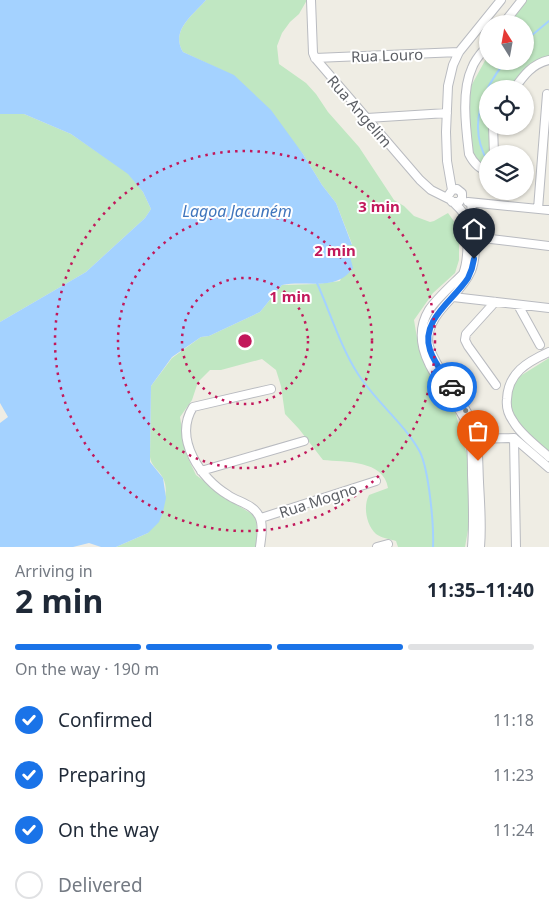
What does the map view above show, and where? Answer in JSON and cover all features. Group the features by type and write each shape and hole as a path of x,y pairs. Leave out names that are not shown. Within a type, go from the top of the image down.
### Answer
{"street":[{"path":"472,547 474,525 472,450 467,424 462,412 441,384 426,359 422,342 423,327 429,310 465,270 467,249 466,219 449,194 452,190 447,153 448,86 453,65 460,52 501,0"},
{"path":"510,15 522,0"},
{"path":"311,1 313,53 315,58"},
{"name":"Rua Louro","path":"315,58 460,52"},
{"path":"479,57 472,67 466,98 469,154 479,167"},
{"name":"Rua Angelim","path":"315,58 420,180 431,190 452,201"},
{"path":"520,80 534,65 549,60"},
{"path":"538,209 547,94"},
{"path":"367,118 447,113"},
{"path":"452,190 459,190 462,193 462,198"},
{"path":"462,198 470,203 549,210"},
{"path":"452,201 459,202 462,198"},
{"path":"470,203 474,237 472,270 453,297 436,316 430,326 428,342 434,359 463,404 473,424 476,438 481,531 480,547"},
{"path":"474,237 549,246"},
{"path":"453,297 549,308"},
{"path":"495,302 466,334 465,340 496,386"},
{"path":"518,305 540,345"},
{"path":"549,352 528,363 514,376 507,390 506,403 508,413 513,422 549,457"},
{"path":"260,547 261,518 251,507 228,496 210,482 202,472 186,435 191,409 197,405 271,389"},
{"path":"476,438 514,438 549,468"},
{"path":"514,438 516,547"},
{"path":"202,472 304,441"},
{"name":"Rua Mogno","path":"261,518 376,481"},
{"path":"377,547 388,544"}],"green space":[{"path":"206,0 307,0 299,14 282,33 277,46 279,64 306,83 316,94 328,112 359,147 394,200 404,206 414,216 430,222 448,213 461,231 459,260 455,273 433,293 414,320 419,350 431,378 455,411 468,459 468,530 465,547 398,547 396,541 376,534 370,526 366,515 366,504 369,495 388,488 385,479 379,472 362,464 323,460 285,414 281,386 276,370 262,359 221,370 210,370 198,382 192,400 180,417 186,454 196,475 229,500 252,514 256,520 258,542 255,547 116,547 148,533 165,499 166,492 163,478 150,457 151,386 172,358 201,337 209,336 260,312 282,285 340,281 350,254 347,244 352,244 336,203 322,185 303,154 289,137 232,75 183,52 179,37 181,30"},
{"path":"524,0 549,0 549,60 534,67 534,15 513,15"},
{"path":"480,70 526,70 522,72 518,80 479,80 479,135 490,135 490,145 479,145 479,167 466,158 465,97"},
{"path":"0,114 24,114 71,134 128,173 143,192 151,209 145,218 86,272 0,322"},
{"path":"549,358 549,457 528,444 522,437 509,411 509,383"}],"water":[{"name":"Lagoa Jacuném","path":"0,0 206,0 181,30 179,37 183,52 234,75 271,110 336,203 352,245 347,245 353,268 338,280 321,284 282,285 260,312 209,336 201,337 172,357 151,386 150,462 163,478 166,498 163,512 159,522 148,533 116,547 101,547 89,543 73,547 0,547 0,423 8,417 0,403 0,322 86,272 145,218 151,209 143,192 128,174 71,134 24,114 0,114"}],"waterway":[{"path":"534,34 549,21"},
{"path":"481,145 478,122 480,109 484,96 499,70"},
{"path":"317,283 341,341 358,374 420,452 426,472 430,498 433,547"}],"way so far":[{"path":"452,387 473,424 478,461"}],"route":[{"path":"452,387 430,351 428,342 430,326 467,278 472,270 474,259"}]}
